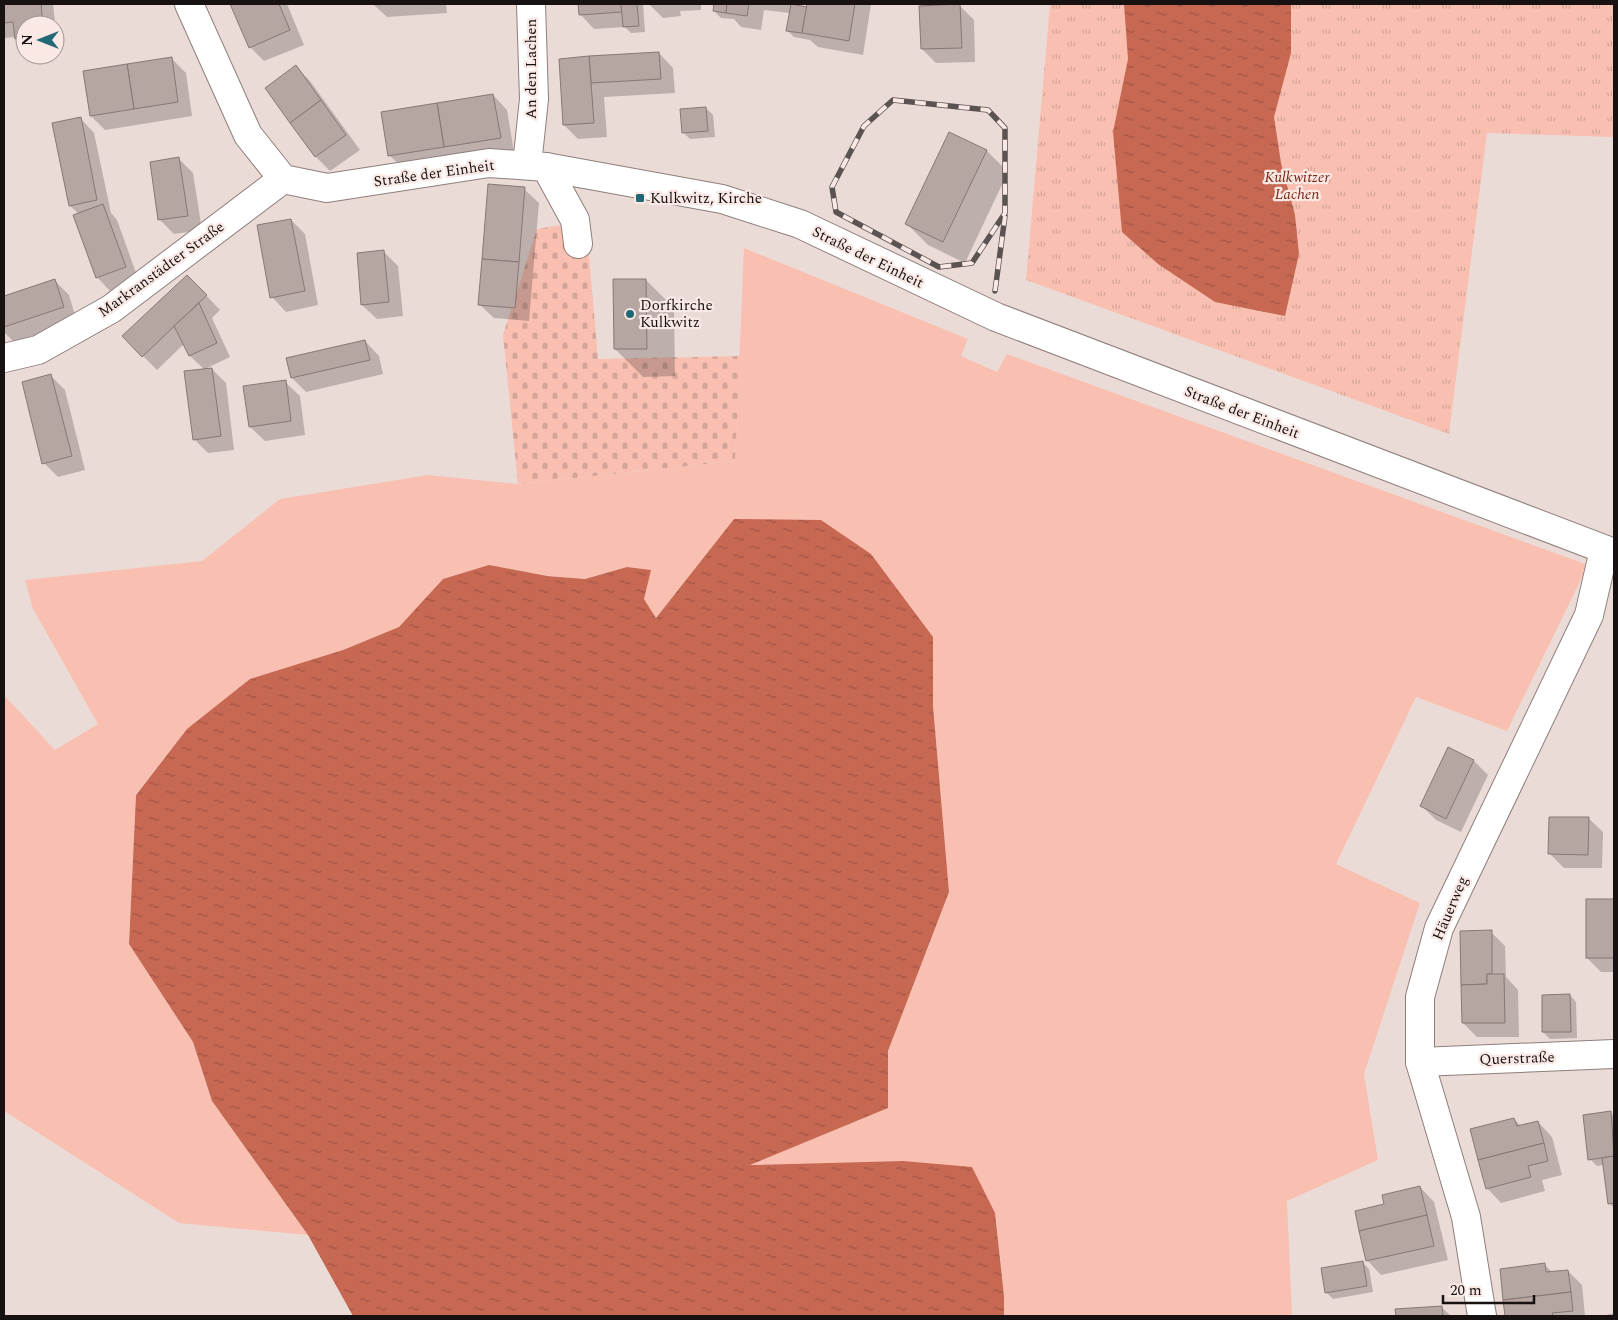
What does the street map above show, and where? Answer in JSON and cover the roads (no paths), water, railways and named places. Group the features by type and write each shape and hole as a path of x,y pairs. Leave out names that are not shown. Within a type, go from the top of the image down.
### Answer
{"street":[{"path":"189,4 248,135 283,179"},
{"name":"An den Lachen","path":"531,4 536,166"},
{"name":"Straße der Einheit","path":"283,179 327,188 489,163 536,166 722,200 800,224 996,317 1609,551"},
{"path":"536,166 575,220 578,244"},
{"name":"Markranstädter Straße","path":"4,358 38,350 111,309 283,179"},
{"name":"Häuerweg","path":"1482,1316 1466,1217 1420,1062 1420,997 1439,928 1589,615 1609,551"},
{"name":"Querstraße","path":"1420,1062 1614,1054"}],"water":[{"path":"1124,4 1291,4 1291,53 1274,117 1281,163 1295,215 1299,254 1285,316 1215,302 1158,264 1122,232 1113,132 1128,59"},
{"path":"734,519 821,520 871,554 933,637 933,706 949,892 888,1051 888,1108 750,1165 903,1161 972,1167 995,1213 1004,1296 1004,1316 353,1316 308,1235 212,1101 193,1042 129,944 136,795 187,729 250,679 343,650 399,627 443,579 489,565 547,576 585,579 627,567 651,570 644,599 656,618"}],"railway":[{"path":"893,100 988,110 1005,128 1005,213 972,263 939,267 836,212 832,187 864,126 893,100"},
{"path":"995,291 1005,216"}],"place":[{"name":"Kulkwitz, Kirche","path":"640,198"},
{"name":"Dorfkirche Kulkwitz","path":"630,314"}],"park label":[{"name":"Kulkwitzer Lachen","path":"1297,186"}]}
